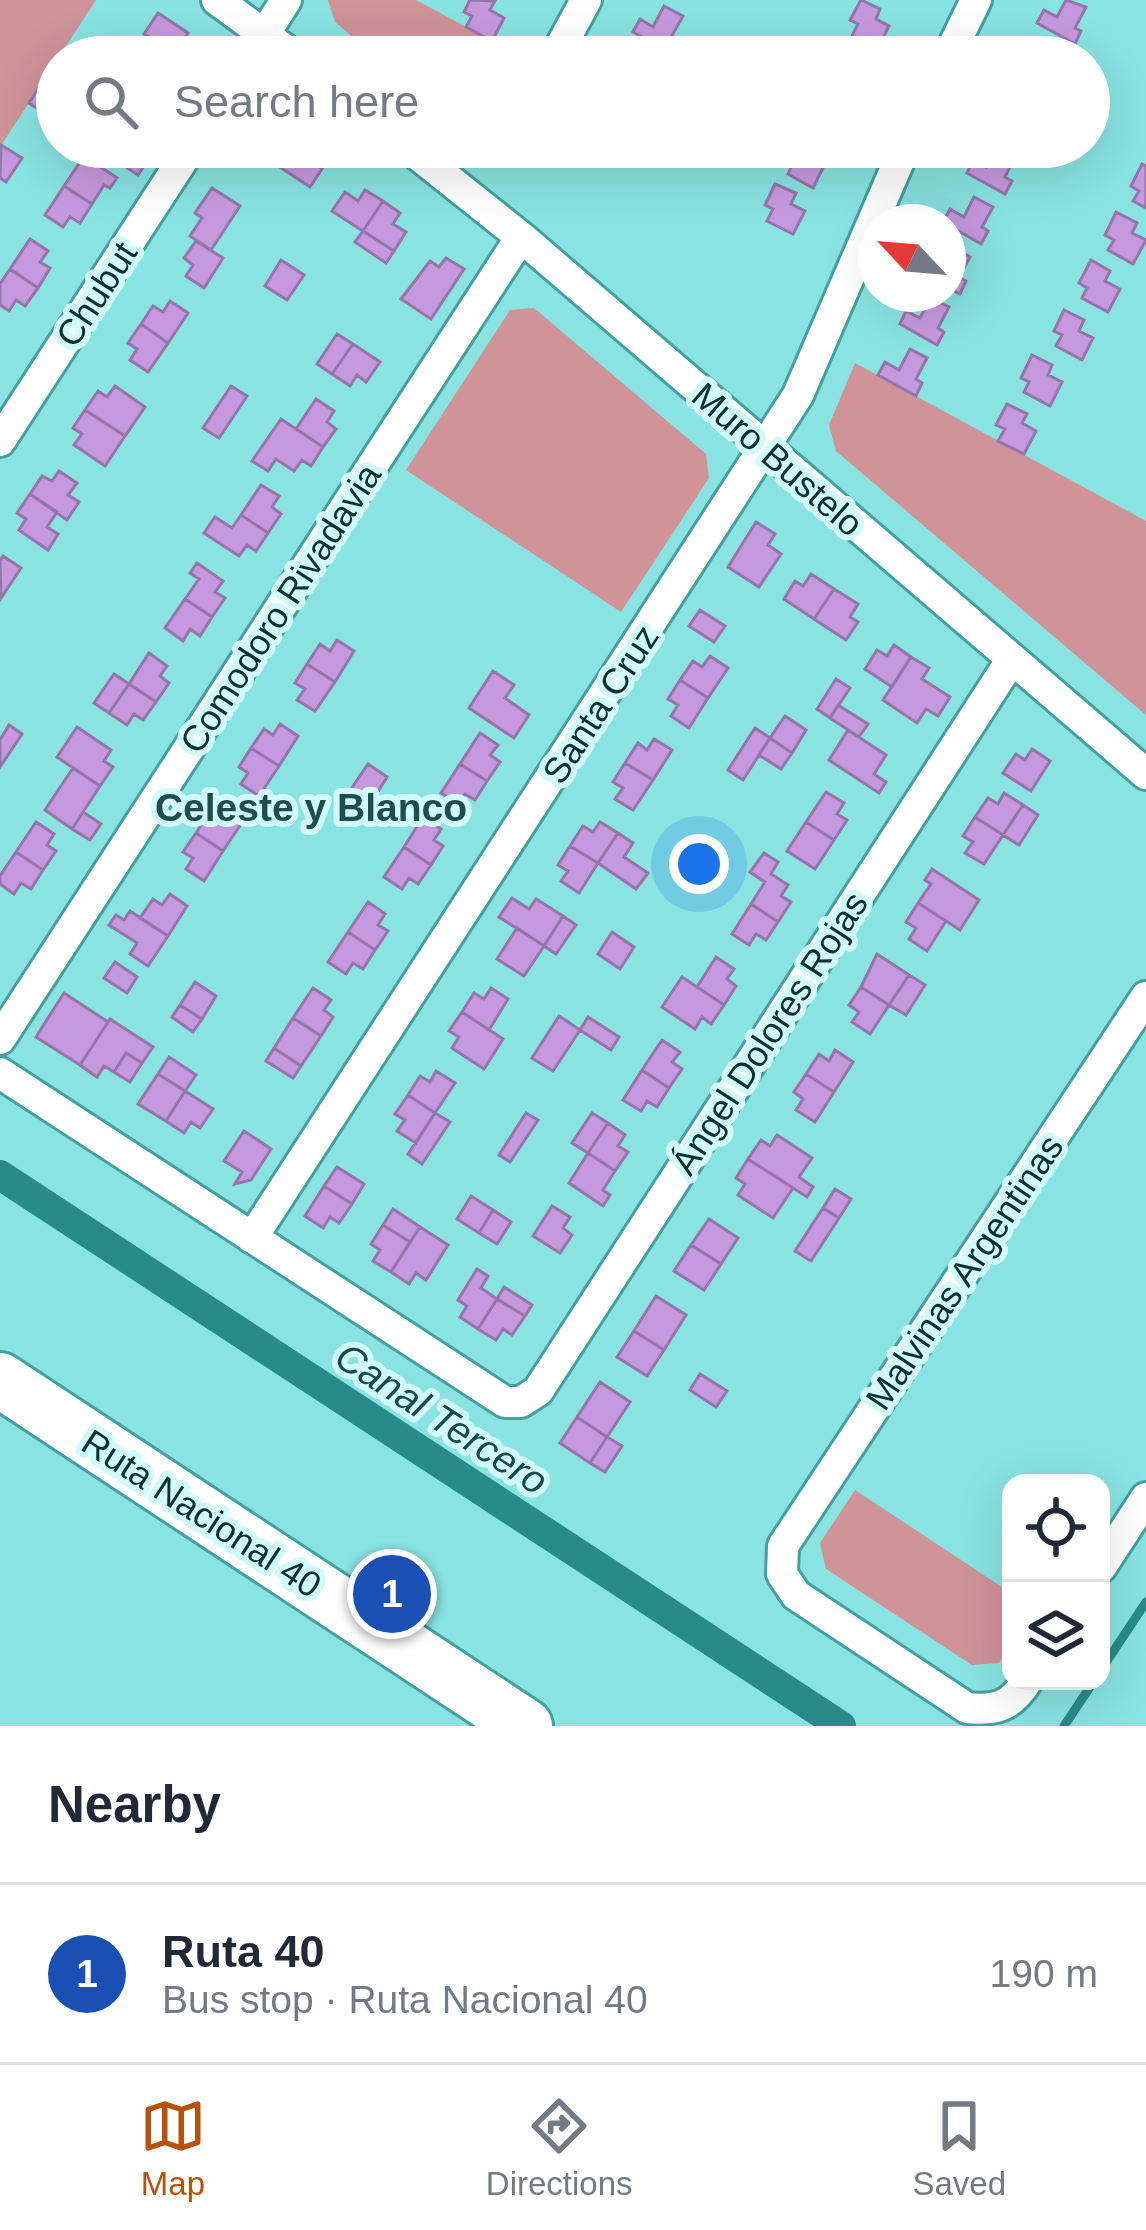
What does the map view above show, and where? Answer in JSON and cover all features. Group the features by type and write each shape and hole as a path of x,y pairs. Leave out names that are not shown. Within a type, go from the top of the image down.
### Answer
{"highway":[{"name":"Ruta Nacional 40","path":"0,1380 525,1726"}],"street":[{"path":"217,0 249,36"},
{"path":"263,36 286,0"},
{"path":"566,36 586,0"},
{"path":"958,36 976,0"},
{"name":"Chubut","path":"0,441 177,168"},
{"name":"Muro Bustelo","path":"434,168 521,237 1146,774"},
{"name":"Santa Cruz","path":"252,1238 798,395 896,168"},
{"name":"Comodoro Rivadavia","path":"0,1039 521,237"},
{"name":"Ángel Dolores Rojas","path":"252,1238 505,1402 521,1402 538,1391 1012,659"},
{"name":"Malvinas Argentinas","path":"1020,1692 988,1710 967,1708 796,1595 782,1574 783,1546 1146,998"},
{"path":"0,1073 252,1238"},
{"path":"1110,1553 1146,1498"}],"shaded area":[{"path":"0,0 96,0 72,36 36,36 36,92 0,147"},
{"path":"328,0 416,0 483,36 351,36 335,22"},
{"path":"534,308 706,454 709,478 621,612 406,470 510,310"},
{"path":"855,363 1146,521 1146,715 836,451 829,425"},
{"path":"855,1490 1002,1587 1002,1658 999,1663 972,1665 826,1569 820,1543"}],"building":[{"path":"470,0 495,1 490,10 504,18 495,36 483,36 466,27 472,16 464,12"},
{"path":"861,0 880,9 876,19 889,26 884,36 852,36 858,24 850,20"},
{"path":"1066,0 1086,7 1075,28 1081,31 1079,36 1061,36 1037,23 1044,10 1057,17"},
{"path":"664,6 683,16 672,36 633,32 640,19 653,27"},
{"path":"158,13 188,33 186,36 144,34"},
{"path":"1,145 22,158 6,182 0,178"},
{"path":"1142,164 1146,166 1146,208 1133,201 1139,191 1131,186"},
{"path":"76,168 102,168 117,178 110,188 104,185 92,204 64,186"},
{"path":"282,168 321,168 310,187"},
{"path":"791,168 823,168 813,188 788,174"},
{"path":"970,168 1010,168 1005,177 1012,181 1005,194 967,173"},
{"path":"775,184 796,193 791,204 805,211 793,234 767,221 773,209 765,205"},
{"path":"64,186 92,204 80,223 70,217 63,227 45,215"},
{"path":"212,188 240,206 211,250 190,236 202,218 195,213"},
{"path":"365,190 383,201 363,231 332,211 345,192 358,201"},
{"path":"974,197 993,207 982,227 988,231 981,244 966,235 966,213"},
{"path":"383,201 400,213 393,224 406,232 394,251 363,231"},
{"path":"1116,212 1137,223 1132,233 1146,240 1133,264 1108,250 1114,240 1105,235"},
{"path":"363,231 394,251 386,263 355,242"},
{"path":"30,239 48,251 40,262 50,268 38,288 10,269"},
{"path":"196,241 223,258 204,288 186,276 193,265 184,258"},
{"path":"446,258 464,269 431,319 401,299 430,261 439,267"},
{"path":"281,260 304,275 287,300 265,286"},
{"path":"1091,260 1110,271 1105,281 1120,289 1108,312 1082,298 1087,288 1079,283"},
{"path":"10,269 38,288 25,306 16,300 9,311 0,305 0,284"},
{"path":"170,301 188,313 168,343 141,324 153,306 163,312"},
{"path":"1064,310 1084,320 1079,331 1093,338 1082,360 1056,346 1062,335 1054,331"},
{"path":"906,312 920,318 923,312 946,312 938,328 944,332 937,345 900,324"},
{"path":"141,324 168,343 148,372 130,360 137,349 128,343"},
{"path":"337,334 353,344 332,374 317,364"},
{"path":"353,344 380,362 366,382 357,375 350,386 332,374"},
{"path":"910,349 927,358 916,379 922,383 916,396 878,375 885,362 899,370"},
{"path":"1032,355 1052,365 1048,375 1062,382 1050,406 1024,392 1029,382 1021,378"},
{"path":"115,386 145,407 125,436 85,410 98,391 107,397"},
{"path":"231,386 247,396 219,438 203,428"},
{"path":"316,399 334,411 327,422 336,429 323,447 296,429"},
{"path":"1007,404 1027,414 1022,423 1036,431 1024,454 998,441 1005,429 996,425"},
{"path":"85,410 125,436 105,466 74,445 82,434 73,428"},
{"path":"281,419 323,447 311,466 302,460 294,471 276,459 268,471 252,461"},
{"path":"59,471 77,483 68,495 79,502 67,520 30,494 42,476 52,481"},
{"path":"261,485 279,496 272,507 281,514 268,533 241,515"},
{"path":"30,494 57,512 47,527 58,534 48,550 19,530 26,519 17,513"},
{"path":"241,515 268,533 256,551 247,545 239,556 204,533 215,517 232,528"},
{"path":"756,522 775,534 768,545 781,554 759,587 728,567"},
{"path":"3,556 21,568 1,598 0,561"},
{"path":"197,563 223,581 215,592 225,598 212,617 185,599 199,579 190,573"},
{"path":"811,574 834,589 814,619 784,599 795,581 803,586"},
{"path":"834,589 858,604 850,617 858,622 846,640 814,619"},
{"path":"185,599 212,617 200,636 190,629 183,641 165,628"},
{"path":"700,610 725,626 714,642 689,626"},
{"path":"337,640 354,651 335,682 307,664 320,644 330,651"},
{"path":"894,645 911,657 892,687 865,669 877,650 887,656"},
{"path":"149,653 167,666 160,676 169,683 156,702 129,684"},
{"path":"710,656 728,668 708,698 680,680 693,661 702,667"},
{"path":"911,657 929,668 922,679 950,697 938,716 926,709 917,723 883,700"},
{"path":"307,664 335,682 315,711 297,700 305,689 295,683"},
{"path":"493,671 514,685 505,698 529,715 514,738 469,708"},
{"path":"114,674 129,684 109,713 94,703"},
{"path":"836,679 850,688 830,718 817,709"},
{"path":"680,680 708,698 689,728 671,716 678,705 668,699"},
{"path":"129,684 156,702 143,720 134,714 127,725 109,713"},
{"path":"838,705 868,724 859,737 830,718"},
{"path":"785,716 806,730 792,753 770,738"},
{"path":"280,724 298,736 279,766 251,748 264,729 273,735"},
{"path":"9,725 22,734 0,767 0,740"},
{"path":"77,727 111,750 104,761 113,767 100,786 57,757"},
{"path":"755,728 770,738 743,780 728,770"},
{"path":"848,730 886,755 874,774 886,782 879,793 829,760"},
{"path":"480,733 498,745 490,755 500,762 487,781 460,764"},
{"path":"770,738 792,753 781,769 759,755"},
{"path":"654,739 672,750 653,780 625,763 638,743 647,750"},
{"path":"251,748 279,766 259,796 241,784 248,773 239,767"},
{"path":"1032,749 1050,761 1031,791 1003,773 1016,754 1025,760"},
{"path":"625,763 653,780 633,810 615,799 623,788 613,782"},
{"path":"368,764 387,777 366,811 345,798"},
{"path":"460,764 487,781 475,800 465,794 459,804 441,793"},
{"path":"73,768 100,786 72,829 45,810"},
{"path":"826,792 844,803 837,814 847,820 834,840 806,822"},
{"path":"1004,793 1023,805 1003,835 975,817 988,798 998,804"},
{"path":"1023,805 1038,815 1019,845 1003,835"},
{"path":"225,809 243,821 223,851 196,833 208,814 218,820"},
{"path":"83,812 101,824 90,840 72,829"},
{"path":"423,817 441,829 434,840 443,846 431,865 404,847"},
{"path":"975,817 1003,835 984,864 965,853 973,842 963,836"},
{"path":"36,822 54,834 47,845 56,851 43,870 16,852"},
{"path":"600,822 618,833 598,863 570,846 583,826 593,832"},
{"path":"806,822 834,840 815,869 787,851"},
{"path":"196,833 223,851 204,881 186,869 193,858 183,852"},
{"path":"618,833 633,843 624,857 648,873 636,889 598,863"},
{"path":"570,846 598,863 579,893 561,881 568,871 558,865"},
{"path":"404,847 431,865 418,884 409,878 402,889 384,877"},
{"path":"16,852 43,870 31,889 21,883 14,894 0,884 0,876"},
{"path":"764,853 778,862 771,874 788,885 781,896 791,902 778,922 751,904 765,882 750,872"},
{"path":"932,869 979,900 960,930 918,903 931,884 925,880"},
{"path":"170,894 187,906 168,936 140,918 153,899 162,905"},
{"path":"512,898 529,909 536,899 563,916 544,946 499,917"},
{"path":"368,902 385,914 378,925 388,931 375,950 348,932"},
{"path":"918,903 946,921 927,951 909,939 916,928 906,922"},
{"path":"751,904 778,922 766,940 756,934 749,945 732,934"},
{"path":"130,911 168,936 148,966 130,954 137,943 109,925 116,915 124,920"},
{"path":"563,916 576,925 556,954 544,946"},
{"path":"517,928 544,946 524,976 497,959"},
{"path":"348,932 375,950 363,969 353,963 346,974 328,962"},
{"path":"612,932 634,947 620,969 598,954"},
{"path":"877,954 909,975 889,1005 861,987"},
{"path":"716,957 734,969 727,979 736,986 724,1005 697,987"},
{"path":"115,962 137,977 127,993 104,978"},
{"path":"909,975 925,985 906,1015 889,1005"},
{"path":"682,977 724,1005 711,1024 702,1017 695,1029 662,1007"},
{"path":"195,982 216,996 202,1019 180,1005"},
{"path":"861,987 889,1005 870,1034 852,1022 859,1012 849,1005"},
{"path":"313,988 331,1000 324,1010 333,1017 321,1036 293,1018"},
{"path":"491,988 508,999 489,1030 462,1012 474,993 484,999"},
{"path":"64,993 108,1022 80,1065 36,1037"},
{"path":"180,1005 202,1019 193,1032 172,1017"},
{"path":"462,1012 503,1039 484,1069 452,1048 459,1037 449,1031"},
{"path":"559,1016 580,1030 553,1071 532,1058"},
{"path":"588,1017 619,1037 611,1050 580,1030"},
{"path":"293,1018 321,1036 301,1066 274,1048"},
{"path":"110,1019 153,1047 142,1063 126,1053 114,1072 104,1066 97,1077 80,1065"},
{"path":"662,1040 680,1052 672,1062 682,1069 669,1088 642,1070"},
{"path":"274,1048 301,1066 293,1078 266,1061"},
{"path":"835,1050 853,1062 834,1092 806,1074 819,1054 829,1061"},
{"path":"126,1053 142,1063 130,1082 114,1072"},
{"path":"169,1057 196,1075 185,1091 158,1074"},
{"path":"642,1070 669,1088 657,1107 647,1101 641,1111 623,1100"},
{"path":"436,1071 455,1083 435,1113 408,1095 420,1076 430,1082"},
{"path":"158,1074 185,1091 166,1121 138,1104"},
{"path":"806,1074 834,1092 815,1122 796,1110 803,1099 794,1092"},
{"path":"185,1091 213,1109 200,1128 191,1122 184,1133 166,1121"},
{"path":"408,1095 435,1113 416,1143 397,1131 405,1120 395,1114"},
{"path":"435,1113 450,1122 422,1164 408,1154"},
{"path":"526,1113 538,1120 510,1162 499,1155"},
{"path":"592,1113 608,1123 588,1153 572,1143"},
{"path":"608,1123 625,1135 618,1146 628,1152 615,1171 588,1153"},
{"path":"244,1131 271,1149 251,1180 235,1184 242,1172 224,1161"},
{"path":"777,1135 812,1158 799,1177 813,1187 807,1197 748,1159 761,1140 770,1146"},
{"path":"588,1153 615,1171 603,1190 610,1195 603,1206 569,1183"},
{"path":"748,1159 793,1188 773,1218 738,1195 745,1184 736,1178"},
{"path":"337,1167 364,1184 352,1204 324,1186"},
{"path":"324,1186 352,1204 339,1223 330,1217 323,1228 305,1216"},
{"path":"835,1189 851,1199 839,1218 823,1208"},
{"path":"471,1196 493,1210 479,1233 457,1219"},
{"path":"552,1206 570,1217 563,1228 572,1235 560,1253 533,1236"},
{"path":"823,1208 839,1218 811,1261 795,1251"},
{"path":"393,1209 420,1227 410,1242 383,1225"},
{"path":"493,1210 511,1222 497,1244 479,1233"},
{"path":"709,1219 738,1238 721,1264 691,1245"},
{"path":"383,1225 410,1242 391,1272 373,1261 380,1250 371,1244"},
{"path":"420,1227 448,1245 426,1280 416,1273 409,1284 391,1272"},
{"path":"691,1245 721,1264 704,1290 674,1271"},
{"path":"477,1269 488,1276 481,1288 497,1299 478,1329 460,1317 467,1306 458,1300"},
{"path":"504,1287 532,1305 525,1316 497,1299"},
{"path":"656,1296 686,1315 664,1350 634,1331"},
{"path":"497,1299 525,1316 512,1335 503,1329 496,1340 478,1329"},
{"path":"634,1331 664,1350 647,1376 617,1357"},
{"path":"700,1374 727,1391 716,1407 690,1390"},
{"path":"600,1382 630,1402 607,1437 577,1417"},
{"path":"577,1417 607,1437 590,1463 560,1443"},
{"path":"607,1437 622,1446 605,1472 590,1463"}],"waterway":[{"name":"Canal Tercero","path":"0,1175 841,1726"},
{"path":"1110,1656 1146,1602"},
{"path":"1064,1726 1088,1690"}],"place":[{"name":"Ruta 40","path":"392,1594"}],"district":[{"name":"Celeste y Blanco","path":"311,807"}]}
